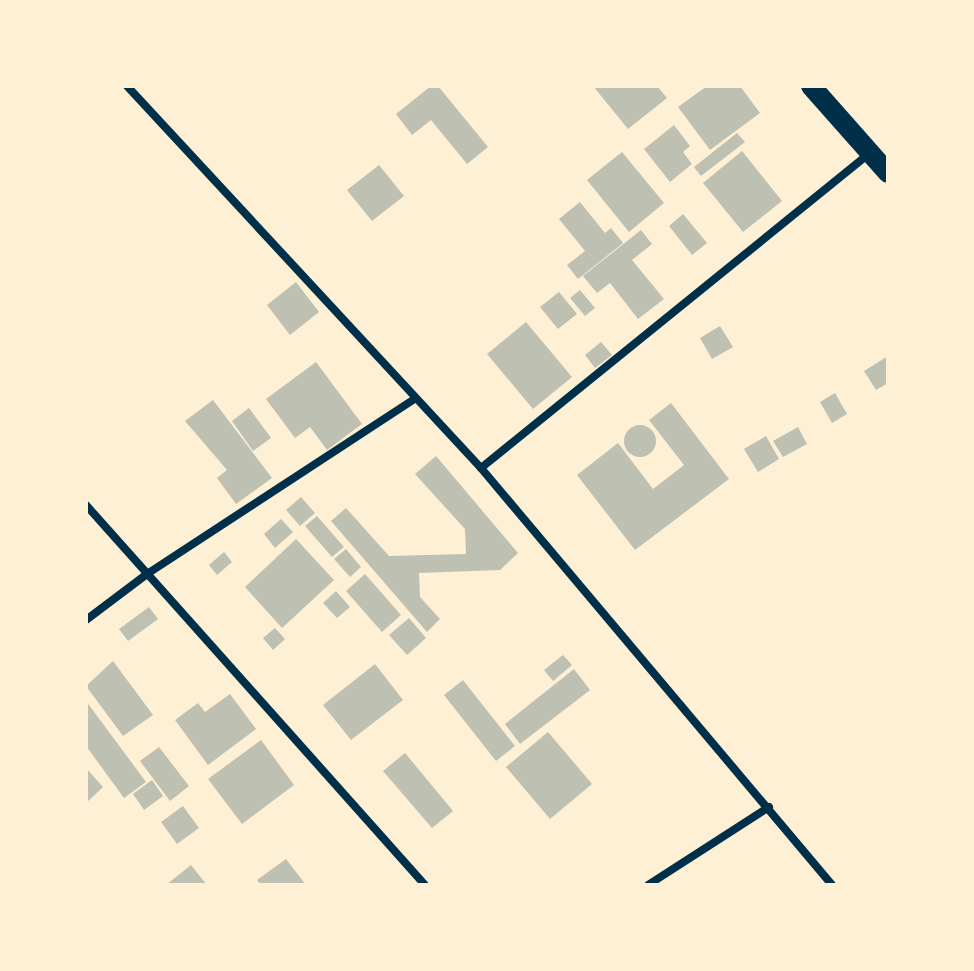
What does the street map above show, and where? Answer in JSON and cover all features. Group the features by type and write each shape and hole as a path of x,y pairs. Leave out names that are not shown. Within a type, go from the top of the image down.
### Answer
{"main road":[{"path":"811,86 888,173"}],"street":[{"path":"127,86 481,468 832,885"},
{"path":"481,468 869,153"},
{"path":"86,620 147,574 416,398"},
{"path":"86,505 425,885"},
{"path":"648,885 769,807"}],"building":[{"path":"431,86 438,86 488,147 467,164 431,120 412,135 396,114"},
{"path":"593,86 657,86 667,98 628,129"},
{"path":"707,86 740,86 760,113 710,150 678,107"},
{"path":"674,125 690,146 683,152 692,164 670,182 644,149"},
{"path":"737,133 745,142 701,176 694,167"},
{"path":"742,151 782,201 743,232 703,183"},
{"path":"622,152 664,203 629,232 587,180"},
{"path":"379,165 404,196 372,221 347,190"},
{"path":"580,202 605,233 611,228 623,243 578,279 567,265 585,251 559,219"},
{"path":"683,214 707,243 692,255 669,226"},
{"path":"641,230 652,244 632,260 664,299 638,319 610,283 597,293 583,276"},
{"path":"296,282 319,312 290,335 267,305"},
{"path":"580,290 595,308 585,316 570,298"},
{"path":"559,292 577,314 558,329 540,307"},
{"path":"526,322 572,377 533,409 487,354"},
{"path":"720,326 733,347 712,359 700,338"},
{"path":"601,342 612,355 595,368 585,355"},
{"path":"888,356 888,383 876,390 864,371"},
{"path":"316,362 362,424 327,450 310,427 295,438 266,399"},
{"path":"835,393 847,414 832,423 820,402"},
{"path":"213,400 272,478 236,504 217,478 227,470 185,421"},
{"path":"671,403 729,479 635,550 577,475 618,443 653,489 684,465 649,420"},
{"path":"249,408 271,438 253,451 232,421"},
{"path":"640,425 651,430 656,441 651,452 640,457 629,452 624,441 629,430"},
{"path":"798,427 807,444 783,457 773,441"},
{"path":"766,436 779,459 758,472 744,449"},
{"path":"436,456 518,553 500,570 419,573 420,597 440,619 427,632 331,521 346,508 389,556 466,554 465,529 415,474"},
{"path":"301,497 315,513 300,526 286,510"},
{"path":"317,516 344,547 332,557 305,526"},
{"path":"281,519 293,532 275,548 264,534"},
{"path":"296,539 334,580 282,628 245,587"},
{"path":"346,549 361,567 350,577 334,559"},
{"path":"224,552 232,562 217,575 209,565"},
{"path":"365,574 401,615 382,632 346,591"},
{"path":"336,591 350,607 337,618 323,603"},
{"path":"149,607 158,619 128,641 119,629"},
{"path":"409,618 426,638 407,655 389,635"},
{"path":"275,628 285,639 273,650 263,638"},
{"path":"563,655 572,665 553,681 544,670"},
{"path":"113,661 153,715 123,736 86,686"},
{"path":"375,664 403,700 351,740 323,705"},
{"path":"574,669 590,690 520,744 505,724"},
{"path":"463,680 515,746 496,761 444,695"},
{"path":"230,694 256,729 208,765 175,720 198,703 205,712"},
{"path":"86,701 146,782 124,798 86,746"},
{"path":"548,732 592,784 550,819 506,767"},
{"path":"261,740 294,785 242,824 208,779"},
{"path":"159,747 189,786 170,801 140,761"},
{"path":"405,753 453,811 432,828 383,771"},
{"path":"86,768 103,787 86,803"},
{"path":"152,780 163,796 144,810 133,794"},
{"path":"183,806 199,828 177,844 161,822"},
{"path":"286,859 306,885 261,885 257,880"},
{"path":"191,865 207,885 166,885"}]}
